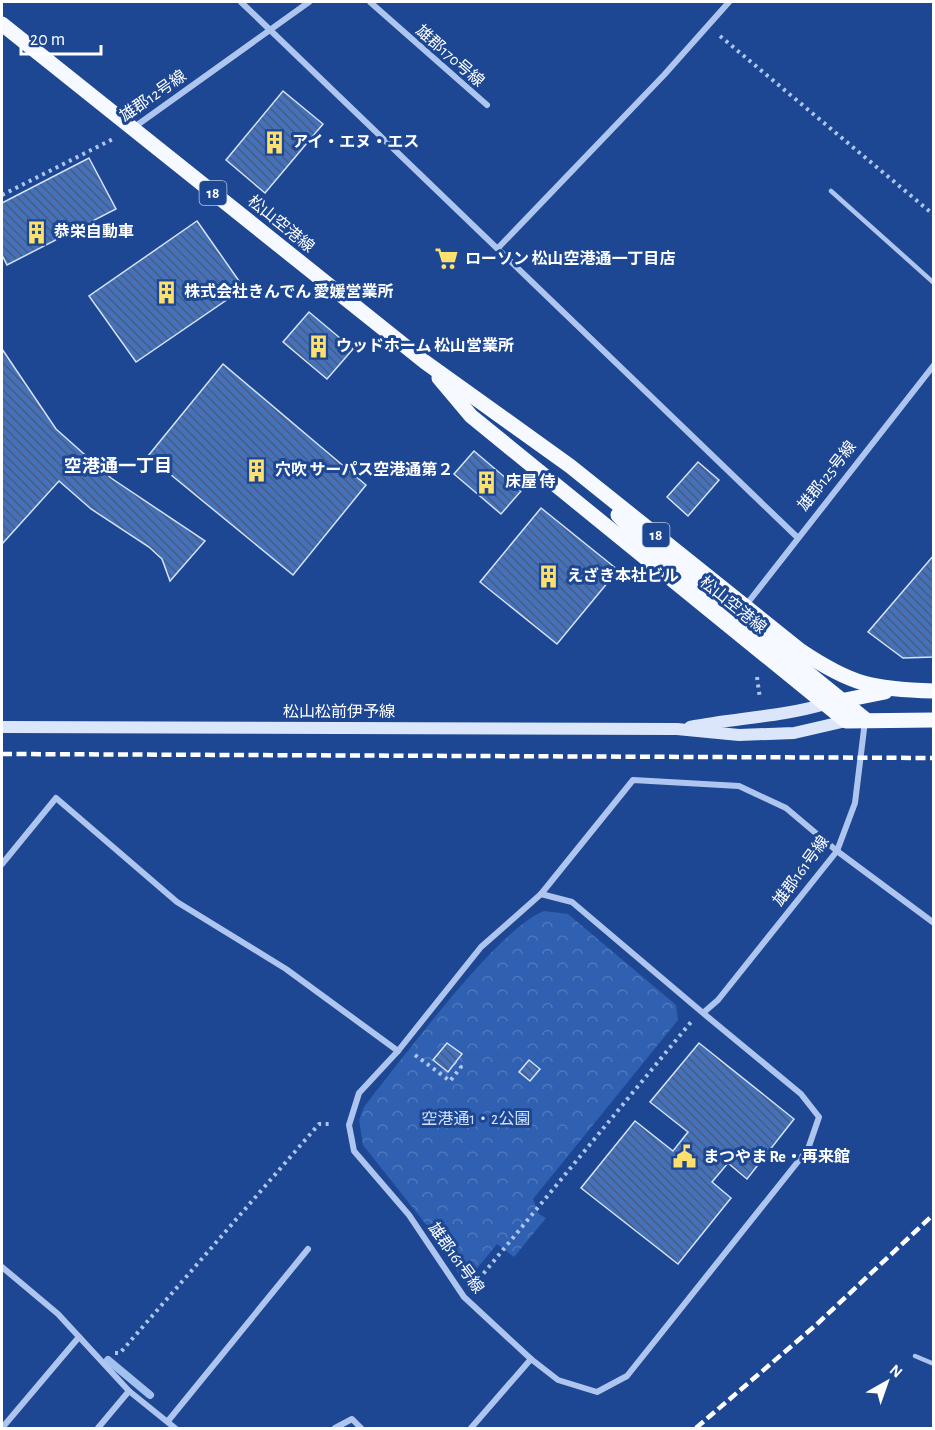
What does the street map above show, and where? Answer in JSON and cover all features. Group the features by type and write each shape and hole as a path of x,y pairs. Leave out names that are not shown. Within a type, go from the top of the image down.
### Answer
{"main road":[{"name":"松山空港線","path":"2,24 425,362 485,403 600,491 738,616"},
{"name":"松山空港線","path":"425,362 471,416 738,616 867,690"},
{"name":"18","path":"738,616 800,675 841,700 865,719"},
{"name":"18","path":"800,675 814,682 820,703 846,721"},
{"path":"786,713 797,706 801,698 800,675"},
{"name":"18","path":"820,703 841,700 867,690 933,691"},
{"path":"865,719 867,690"},
{"path":"794,733 809,723 820,703"},
{"name":"松山松前伊予線","path":"677,729 738,717 786,713 820,703"},
{"path":"846,721 933,720"},
{"name":"松山松前伊予線","path":"2,727 677,729 739,735 794,733 846,721"}],"street":[{"path":"242,2 797,537"},
{"name":"雄郡12号線","path":"133,129 309,2"},
{"name":"雄郡170号線","path":"370,2 487,105"},
{"path":"498,248 729,2"},
{"name":"雄郡125号線","path":"738,616 797,537 933,365"},
{"name":"雄郡161号線","path":"703,1013 718,1000 837,851 855,803 865,719"},
{"path":"349,1125 359,1093 398,1051 481,947 541,894 633,780 739,786 786,808 837,851 933,923"},
{"path":"2,864 56,798 177,902 285,969 398,1051"},
{"name":"雄郡161号線","path":"349,1125 354,1151 409,1215 464,1297 531,1359 558,1380 597,1392 627,1376 808,1149 819,1117 807,1101 572,902 541,894"},
{"path":"168,1421 308,1249"},
{"path":"2,1267 57,1314 129,1391 175,1428"},
{"path":"2,1428 79,1337"},
{"path":"471,1428 531,1359"},
{"path":"98,1428 129,1391"},
{"path":"335,1428 352,1419 361,1428"}],"lane":[{"path":"831,191 933,283"},
{"path":"915,1356 933,1364"}],"path":[{"path":"708,26 933,215"},
{"name":"雄郡12号線","path":"2,195 133,129"},
{"path":"464,1297 693,1019 703,1013"},
{"path":"398,1051 410,1050 450,1081 461,1067 455,1063"},
{"path":"93,1352 120,1353 319,1124 349,1125"}],"green space":[{"name":"空港通1・2公園","path":"544,911 568,914 676,1005 678,1020 533,1199 539,1214 546,1218 514,1257 497,1244 465,1283 428,1227 363,1145 359,1120 364,1107 373,1095 454,994 503,941 525,922"}],"building":[{"name":"アイ・エヌ・エス","path":"283,91 323,124 265,193 226,160"},
{"name":"恭栄自動車","path":"89,158 116,209 7,265 2,255 2,203"},
{"name":"株式会社きんでん 愛媛営業所","path":"197,221 244,288 136,362 89,296"},
{"name":"ウッドホーム 松山営業所","path":"309,312 353,349 327,379 283,342"},
{"path":"2,349 56,429 111,478 205,541 170,581 162,559 149,547 91,509 59,481 2,544"},
{"name":"穴吹 サーパス空港通第２","path":"223,364 366,485 293,575 148,456"},
{"name":"床屋 侍","path":"474,451 521,491 501,514 454,474"},
{"path":"698,462 719,480 688,516 667,497"},
{"name":"えざき本社ビル","path":"541,508 618,570 557,644 480,582"},
{"path":"934,555 934,657 903,658 868,632"},
{"path":"447,1043 462,1054 448,1072 433,1060"},
{"name":"まつやま Re・再来館","path":"699,1043 794,1119 747,1179 728,1163 712,1182 731,1198 678,1264 581,1188 635,1121 673,1151 688,1132 650,1102"},
{"path":"529,1060 540,1069 530,1081 519,1072"}],"waterway":[{"path":"108,1360 150,1395"}],"railway":[{"path":"2,754 934,758"},
{"path":"696,1428 816,1325 934,1214"}],"place":[{"name":"アイ・エヌ・エス","path":"274,142"},
{"name":"恭栄自動車","path":"36,232"},
{"name":"ローソン 松山空港通一丁目店","path":"447,259"},
{"name":"株式会社きんでん 愛媛営業所","path":"166,292"},
{"name":"ウッドホーム 松山営業所","path":"318,346"},
{"name":"穴吹 サーパス空港通第２","path":"257,470"},
{"name":"床屋 侍","path":"487,482"},
{"name":"えざき本社ビル","path":"549,576"},
{"name":"まつやま Re・再来館","path":"685,1157"}],"district":[{"name":"空港通一丁目","path":"118,467"}]}
